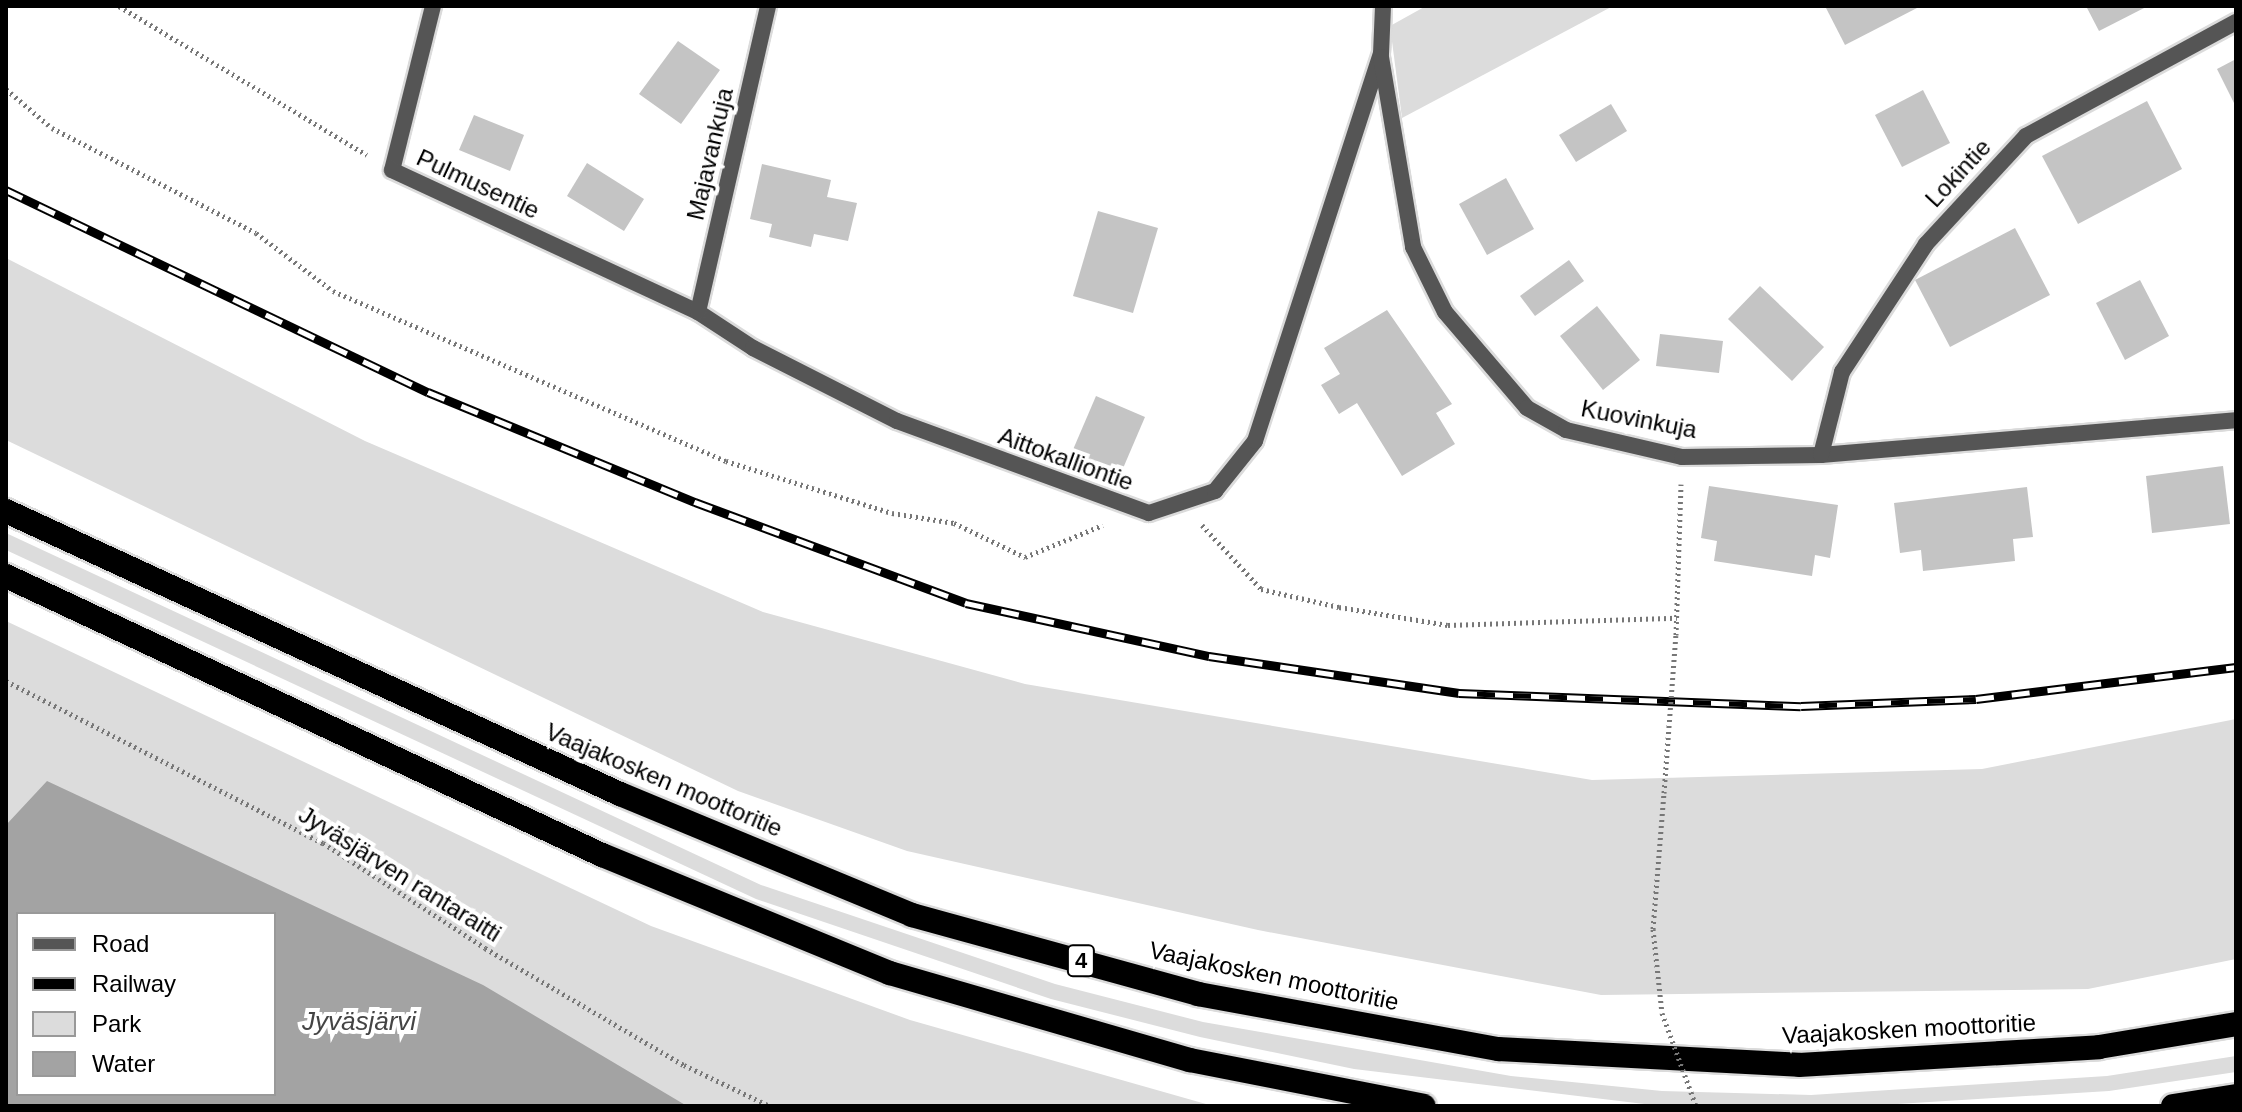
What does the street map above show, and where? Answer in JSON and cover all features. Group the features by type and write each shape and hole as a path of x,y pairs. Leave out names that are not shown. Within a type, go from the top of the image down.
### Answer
{"highway":[{"name":"Vaajakosken moottoritie","path":"6,511 620,794 912,915 1198,994 1498,1049 1799,1065 2099,1047 2236,1024"},
{"path":"6,576 602,855 890,973 1190,1060 1424,1106"},
{"path":"2173,1106 2236,1096"}],"street":[{"name":"Pulmusentie","path":"433,6 392,170 698,312"},
{"name":"Majavankuja","path":"698,312 768,6"},
{"name":"Aittokalliontie","path":"698,312 753,348 897,421 1127,508 1149,513 1187,505 1215,491 1255,441 1381,54 1383,6"},
{"name":"Lokintie","path":"1821,455 1842,372 1926,244 2026,136 2236,22"},
{"name":"Kuovinkuja","path":"1381,54 1413,247 1445,312 1527,408 1566,430 1682,457 1821,455 2236,420"}],"path":[{"path":"119,6 392,170"},
{"path":"6,89 52,128 256,233 333,291 726,461 892,513 954,523 1025,557 1082,539 1127,508"},
{"path":"1682,457 1676,635 1653,929 1662,1013 1696,1106"},
{"path":"1187,505 1261,589 1339,607 1448,625 1677,618"},
{"name":"Jyväsjärven rantaraitti","path":"6,681 323,843 511,964 770,1106"}],"green space":[{"path":"1426,6 1613,6 1402,118 1390,26"},
{"path":"6,258 365,441 763,612 1025,684 1592,780 1982,769 2236,719 2236,959 2088,989 1601,995 1258,930 907,851 738,791 6,440"},
{"path":"6,533 761,885 1055,984 1203,1022 1511,1076 1662,1091 1811,1095 2107,1076 2236,1056 2236,1072 2109,1091 1865,1106 1661,1106 1354,1069 1200,1037 1051,999 756,899 6,550"},
{"path":"6,621 651,926 910,1020 1213,1106 249,1106 276,1096 276,912 16,912 6,1049"}],"water":[{"name":"Jyväsjärvi","path":"47,781 483,985 687,1106 6,1106 6,825"}],"building":[{"path":"1825,6 1915,6 1917,8 1845,45"},
{"path":"2086,6 2148,6 2099,31"},
{"path":"678,41 720,70 681,124 639,94"},
{"path":"2236,59 2236,107 2217,69"},
{"path":"1923,90 1950,143 1902,167 1875,115"},
{"path":"2147,101 2182,169 2078,224 2042,156"},
{"path":"1611,104 1627,131 1576,162 1559,135"},
{"path":"474,115 524,135 510,171 459,150"},
{"path":"587,163 644,199 624,231 567,196"},
{"path":"762,164 831,180 827,197 857,203 848,241 814,234 811,247 769,237 772,224 750,219"},
{"path":"1506,178 1534,229 1487,255 1459,204"},
{"path":"1098,211 1158,228 1133,313 1073,296"},
{"path":"2015,228 2050,295 1950,347 1915,280"},
{"path":"1569,260 1584,281 1535,316 1520,296"},
{"path":"2140,280 2169,336 2125,360 2096,303"},
{"path":"1760,286 1824,347 1792,381 1728,319"},
{"path":"1597,306 1640,360 1603,390 1560,336"},
{"path":"1387,310 1452,404 1436,413 1455,444 1402,476 1357,403 1339,414 1321,385 1340,374 1324,348"},
{"path":"1660,334 1723,341 1719,373 1656,366"},
{"path":"1096,396 1145,417 1121,473 1072,452"},
{"path":"2223,466 2230,524 2152,533 2146,476"},
{"path":"1709,486 1838,505 1830,558 1815,555 1812,576 1714,561 1717,541 1701,538"},
{"path":"2027,487 2033,537 2013,539 2015,561 1923,571 1921,550 1900,553 1894,503"}],"railway":[{"path":"6,190 428,392 695,502 966,603 1209,656 1459,693 1801,706 1976,699 2236,667"}]}
